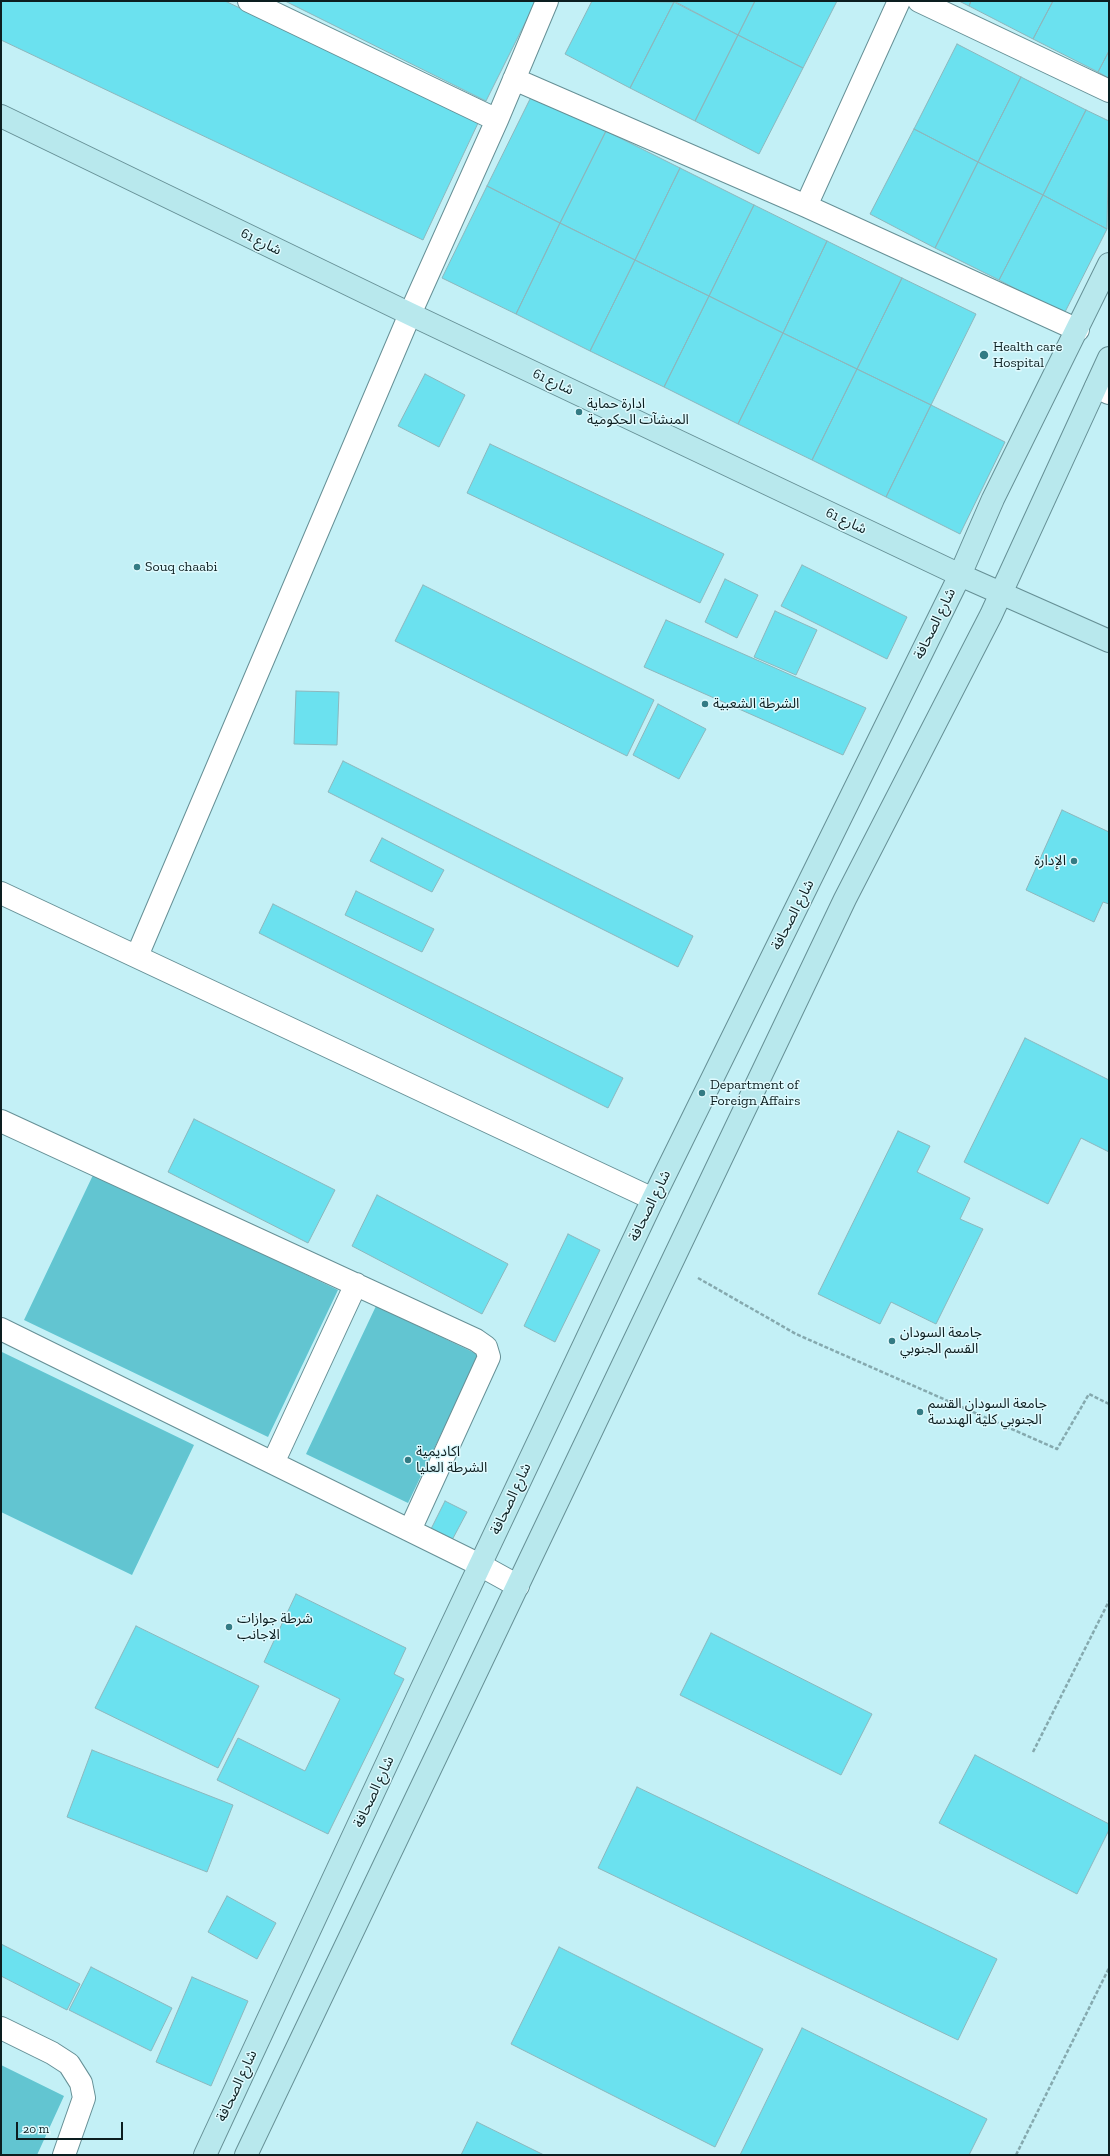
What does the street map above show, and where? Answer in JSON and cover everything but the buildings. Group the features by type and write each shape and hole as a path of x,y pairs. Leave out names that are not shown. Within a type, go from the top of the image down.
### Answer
{"main road":[{"name":"شارع 61","path":"1,116 410,314 960,575 1109,641"},
{"name":"شارع الصحافة","path":"205,2155 480,1565 653,1199 960,575 993,499 1078,330 1109,264"},
{"path":"246,2155 844,899 1001,593 1102,390 1109,358"}],"street":[{"path":"249,1 497,120"},
{"path":"137,956 410,314 497,120 548,1"},
{"path":"806,206 899,1"},
{"path":"919,1 1109,91"},
{"path":"514,79 806,206 1078,330"},
{"path":"1,893 653,1199"},
{"path":"1,1121 356,1284 476,1340 486,1347 489,1357 410,1530"},
{"path":"273,1463 356,1284"},
{"path":"1,1329 410,1530 518,1586"},
{"path":"1,2028 52,2053 69,2064 81,2083 84,2098 64,2155"}],"path":[{"path":"670,1262 796,1334 1056,1449 1089,1394 1109,1404"},
{"path":"1033,1752 1109,1601"},
{"path":"1016,2155 1109,1968"}],"shaded area":[{"path":"94,1173 338,1290 268,1437 24,1320"},
{"path":"376,1306 479,1355 408,1503 306,1454"},
{"path":"2,1352 194,1445 132,1575 1,1512"},
{"path":"1,2065 64,2096 37,2155 1,2155"}],"place":[{"name":"Health care Hospital","path":"984,355"},
{"name":"ادارة حماية المنشآت الحكومية","path":"579,412"},
{"name":"Souq chaabi","path":"137,567"},
{"name":"الشرطة الشعبية","path":"705,704"},
{"name":"الإدارة","path":"1074,861"},
{"name":"Department of Foreign Affairs","path":"702,1093"},
{"name":"جامعة السودان القسم الجنوبي","path":"892,1341"},
{"name":"جامعة السودان القسم الجنوبي كلية الهندسة","path":"920,1412"},
{"name":"اكاديمية الشرطة العليا","path":"408,1460"},
{"name":"شرطة جوازات الاجانب","path":"229,1627"}]}
